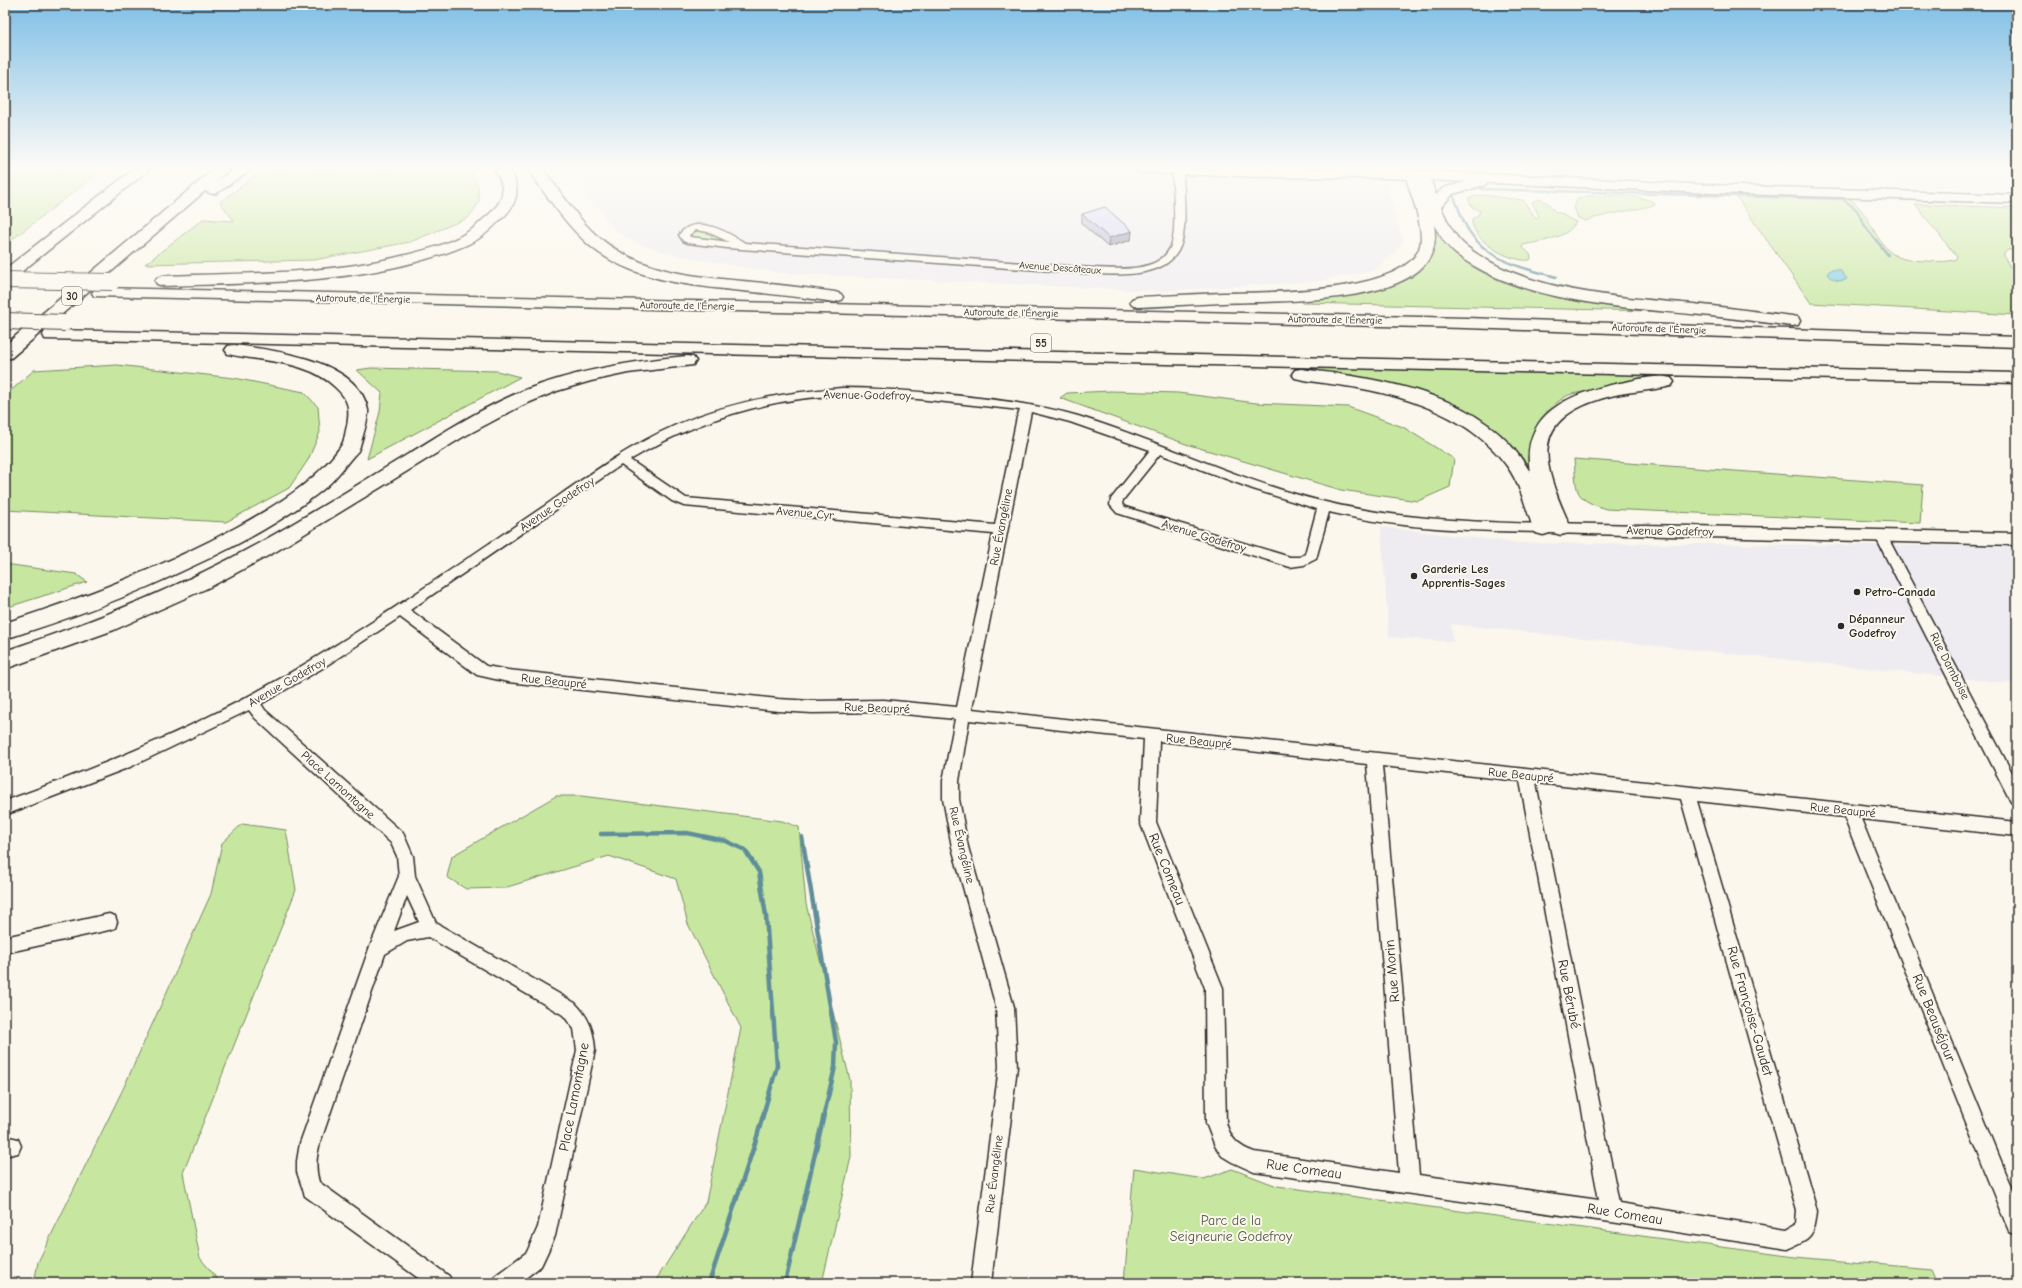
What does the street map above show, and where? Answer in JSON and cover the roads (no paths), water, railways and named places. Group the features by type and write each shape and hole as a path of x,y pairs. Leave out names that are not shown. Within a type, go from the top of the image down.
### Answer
{"main road":[{"path":"37,252 61,229"},
{"path":"5,279 66,229"},
{"name":"30","path":"5,354 152,229"},
{"path":"140,239 155,229"},
{"path":"134,282 332,272 387,265 426,256 463,240 483,229"},
{"path":"584,229 590,237 607,250 636,265 661,273 698,280 842,298"},
{"path":"1111,303 1320,294 1360,288 1392,279 1418,263 1427,247 1427,229"},
{"path":"1443,229 1463,251 1485,265 1528,282 1564,292 1608,300 1798,322"},
{"path":"5,279 1456,311 2017,330"},
{"name":"Autoroute de l'Énergie","path":"5,291 1466,323 2017,342"},
{"name":"55","path":"5,321 2017,364"},
{"path":"5,334 2017,378"},
{"path":"5,632 126,588 187,561 248,530 293,504 316,486 334,470 352,445 359,423 357,403 347,388 328,374 305,365 277,357 146,337"},
{"path":"5,660 106,624 214,576 290,534 473,423 510,404 550,388 610,371 665,362 911,354"},
{"path":"1169,360 1349,382 1401,393 1447,410 1482,430 1507,453 1552,528"},
{"path":"1552,528 1537,452 1539,440 1544,429 1555,415 1566,408 1592,396 1636,385 1795,373"}],"street":[{"name":"Avenue Descôteaux","path":"741,245 1094,271 1134,271 1162,261 1174,249 1176,229"},
{"name":"Avenue Godefroy","path":"5,808 137,758 252,702 321,662 622,460 664,435 709,417 751,405 795,396 845,392 884,393 978,401 1027,408 1077,420 1244,483 1324,507 1417,524 2017,539"},
{"name":"Rue Évangéline","path":"981,1283 1008,1067 1005,1007 960,847 951,799 954,763 1023,417 1027,408"},
{"name":"Avenue Godefroy","path":"1157,449 1116,499 1116,505 1120,510 1295,562 1307,560 1311,556 1324,507"},
{"name":"Avenue Cyr","path":"622,460 684,502 1000,530"},
{"name":"Rue Damboise","path":"1881,536 2017,797"},
{"name":"Rue Beaupré","path":"400,610 470,663 482,671 493,674 778,705 812,707 884,706 964,714 1152,736 2017,829"},
{"name":"Place Lamontagne","path":"252,702 260,714 397,838 404,848 407,857 407,876 378,949 310,1143 306,1160 306,1175 312,1189 442,1283"},
{"name":"Rue Comeau","path":"1152,736 1148,822 1214,988 1216,1123 1222,1143 1234,1154 1254,1162 1612,1212 1788,1239 1805,1229"},
{"name":"Rue Morin","path":"1374,760 1410,1183"},
{"name":"Rue Bérubé","path":"1527,776 1612,1212"},
{"name":"Rue Françoise-Gaudet","path":"1687,794 1808,1211 1805,1229"},
{"name":"Rue Beauséjour","path":"1850,811 2017,1225"},
{"name":"Place Lamontagne","path":"407,876 430,929 569,1009 580,1020 585,1033 586,1050 548,1229 534,1259 502,1283"},
{"path":"5,945 109,922"},
{"path":"378,949 400,936 414,930 430,929"}],"water":[{"path":"1830,270 1840,270 1847,279 1839,281 1834,279 1827,274"}],"waterway":[{"path":"1468,229 1486,250 1497,257 1520,267 1557,277"},
{"path":"1867,229 1888,255"},
{"path":"601,834 687,833 726,841 745,850 759,872 766,916 777,1066 756,1140 709,1283"},
{"path":"785,1283 835,1067 836,1042 802,837"}],"place":[{"name":"Garderie Les Apprentis-Sages","path":"1414,576"},
{"name":"Petro-Canada","path":"1857,592"},
{"name":"Dépanneur Godefroy","path":"1841,626"}],"park label":[{"name":"Parc de la Seigneurie Godefroy","path":"1231,1228"}]}
